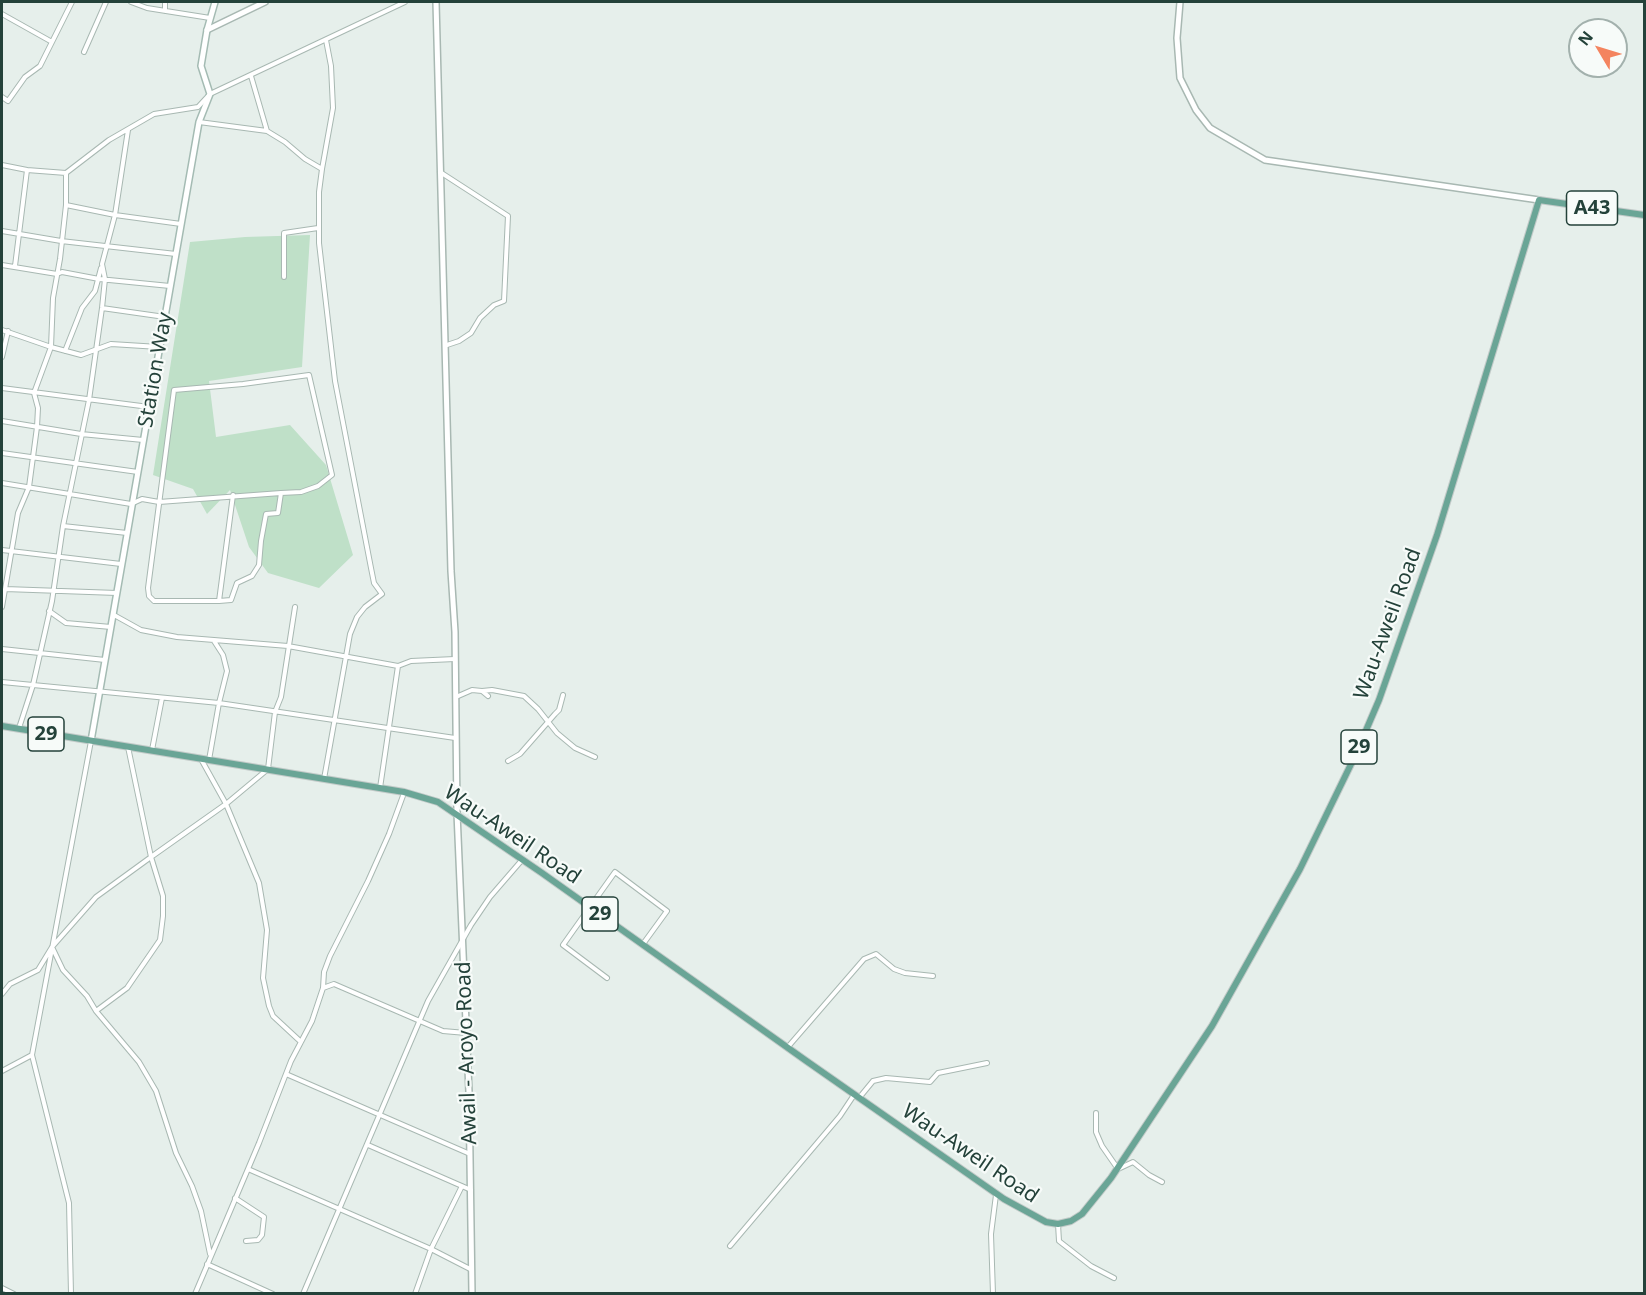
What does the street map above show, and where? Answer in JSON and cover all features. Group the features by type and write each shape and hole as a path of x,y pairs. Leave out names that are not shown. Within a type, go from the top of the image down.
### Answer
{"main road":[{"name":"A43","path":"1539,200 1644,215"},
{"name":"Wau-Aweil Road","path":"2,726 404,792 438,802 457,813 996,1194 1033,1216 1058,1224 1077,1219 1118,1169 1187,1066 1240,978 1300,869 1355,756 1379,700 1437,535 1539,200"}],"street":[{"path":"2,97 8,101 25,76 40,66 72,2"},
{"path":"84,52 106,2"},
{"path":"131,2 147,8 210,18"},
{"path":"165,2 165,11"},
{"path":"210,94 201,66 207,30 216,2"},
{"path":"207,30 265,2"},
{"path":"2,165 27,170 66,173 92,152 154,114 198,107 210,94 405,2"},
{"name":"Awail - Aroyo Road","path":"436,2 447,345 457,813 470,1154 472,1293"},
{"path":"1180,2 1177,38 1180,78 1196,110 1210,128 1265,160 1539,200"},
{"path":"2,14 52,42"},
{"path":"324,779 345,656 357,617 364,607 382,594 374,583 335,381 321,268 318,228 319,192 333,108 331,66 326,40"},
{"path":"251,76 267,130"},
{"name":"Station Way","path":"91,741 199,122 210,94"},
{"path":"199,122 267,130 322,169"},
{"path":"65,351 82,308 95,291 99,279 115,215 128,130"},
{"path":"15,266 27,170"},
{"path":"440,171 508,216 504,301 494,305 480,318 471,333 447,345"},
{"path":"2,607 18,513 29,487 37,427 38,408 34,393 51,347 66,204 66,173"},
{"path":"66,204 115,215 181,224"},
{"path":"284,277 284,233 318,228"},
{"path":"2,231 61,241 176,255"},
{"path":"19,729 41,653 54,591 63,526 90,400 105,279 102,264"},
{"path":"2,265 57,274 62,272 99,279 171,286"},
{"path":"102,308 165,317"},
{"path":"2,330 81,355 111,344 159,347"},
{"path":"2,357 8,332"},
{"path":"2,483 131,504 142,499 159,502 233,495 301,492 318,486 332,474 309,375 174,390 159,502 154,551 148,588 149,596 154,601 231,600 237,583 252,576 259,565 266,514 278,513 281,493"},
{"path":"2,388 150,407"},
{"path":"2,421 81,434 143,440"},
{"path":"2,453 138,472"},
{"path":"219,601 233,495"},
{"path":"63,526 127,533"},
{"path":"2,550 121,564"},
{"path":"5,589 117,593"},
{"path":"2,994 10,984 38,970 52,947 96,897 226,804 268,770 275,712 281,697 295,607"},
{"path":"49,610 66,623 112,627"},
{"path":"114,615 141,630 177,637 288,646 398,666 411,661 455,659"},
{"path":"209,760 227,671 223,655 213,640"},
{"path":"2,649 105,660"},
{"path":"380,788 398,666"},
{"path":"2,682 219,703 455,738"},
{"path":"455,697 472,690 492,690 525,696 557,733 575,748 594,758"},
{"path":"482,691 488,696"},
{"path":"508,761 520,754 559,710 563,695"},
{"path":"152,751 162,698"},
{"path":"71,1293 69,1203 32,1055 91,741"},
{"path":"96,1011 127,988 160,940 163,916 163,896 151,857 128,747"},
{"path":"201,759 226,804 259,883 267,930 263,978 268,1006 279,1024 301,1042"},
{"path":"195,1293 286,1074 312,1021 330,956 376,862 404,792"},
{"path":"303,1293 428,1001 463,938 490,897 522,860"},
{"path":"607,978 563,945 615,872 667,911 642,944"},
{"path":"52,947 63,970 87,996 96,1011 139,1062 156,1091 176,1153 201,1211 210,1257"},
{"path":"787,1048 864,959 876,954 894,969 905,973 933,976"},
{"path":"323,988 334,984 443,1031 466,1033"},
{"path":"2,1071 32,1055"},
{"path":"730,1246 856,1096 873,1081 886,1078 930,1082 939,1073 987,1063"},
{"path":"286,1074 470,1154"},
{"path":"1096,1113 1096,1132 1102,1146 1118,1169 1133,1162 1162,1182"},
{"path":"368,1145 471,1190"},
{"path":"248,1169 431,1249 472,1270"},
{"path":"415,1293 431,1249 462,1186"},
{"path":"993,1293 990,1234 996,1194"},
{"path":"236,1198 264,1217 262,1235 258,1240 246,1241"},
{"path":"1058,1224 1059,1241 1091,1266 1114,1278"},
{"path":"207,1264 273,1293"},
{"path":"2,1288 14,1293"}],"green space":[{"path":"310,235 302,367 209,381 216,437 290,425 326,465 353,555 319,588 268,573 249,547 230,490 207,514 193,489 153,475 190,242"}]}
